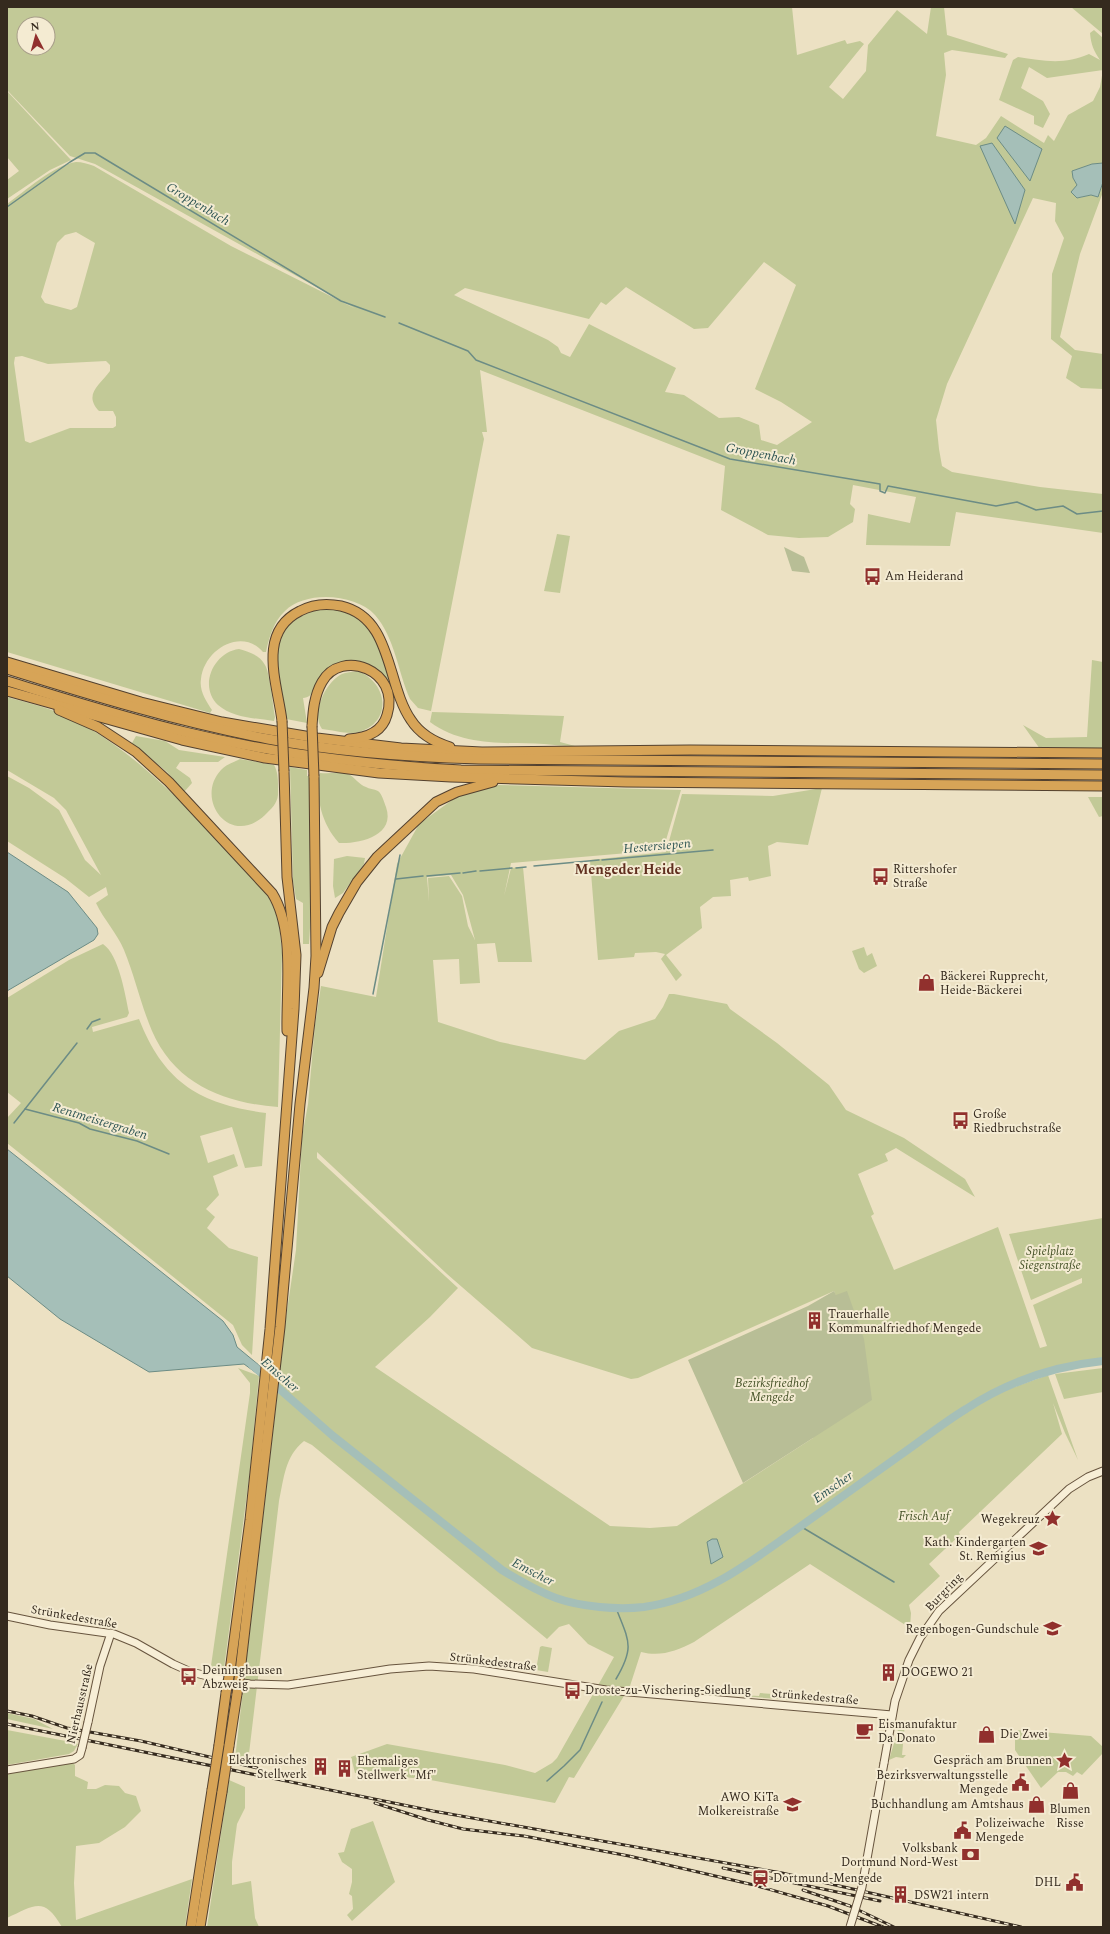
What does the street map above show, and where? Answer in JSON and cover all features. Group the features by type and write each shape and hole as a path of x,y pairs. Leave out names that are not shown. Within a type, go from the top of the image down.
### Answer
{"highway":[{"path":"262,1454 262,1403 268,1350 288,1103 296,955 288,877 282,721 272,662 274,642 279,632 291,617 302,610 320,604 336,605 358,613 374,627 382,644 402,704 417,728 436,742 457,750"},
{"path":"7,662 184,713 228,723 317,738 401,748 482,752 690,750 1103,753"},
{"path":"191,1927 262,1454 271,1410 277,1356 298,1122 314,988 316,956 312,726 315,696 322,681 331,672 345,666 355,666 375,673 383,682 388,692 390,708 386,720 378,730 372,734 356,738 317,738"},
{"path":"7,669 186,721 268,739 368,752 479,759 1103,764"},
{"path":"7,681 184,732 267,749 368,764 461,770 1103,775"},
{"path":"7,691 174,738 265,758 386,773 540,780 1103,786"},
{"path":"39,701 98,727 136,752 173,787 272,893 283,917 286,939 289,1083"},
{"path":"314,988 332,928 346,898 377,857 416,820 446,796 468,788 504,781 540,780"},
{"path":"200,1927 230,1746 240,1672 259,1475"}],"main road":[{"name":"Burgring","path":"850,1927 862,1887 892,1715 900,1686 914,1649 939,1611 1069,1489 1088,1477 1103,1471"},
{"name":"Strünkedestraße","path":"7,1616 50,1625 111,1633 136,1643 173,1664 191,1672 228,1681 250,1684 288,1685 390,1669 429,1666 474,1669 601,1690 892,1715"},
{"name":"Nierhausstraße","path":"7,1770 74,1759 80,1755 100,1666 111,1633"}],"green space":[{"path":"7,7 792,7 797,55 845,40 847,44 860,41 864,44 829,87 843,99 866,71 868,45 897,10 927,34 931,7 944,7 947,35 1008,54 1005,58 952,50 944,53 946,75 936,136 976,145 986,138 1001,116 1044,143 1048,135 1054,141 1068,115 1093,101 1100,87 1103,70 1103,163 1092,164 1072,171 1073,178 1077,185 1078,198 1091,195 1098,197 1103,182 1103,192 1080,254 1060,337 1075,350 1103,354 1103,389 1081,388 1066,378 1072,356 1051,339 1052,274 1064,238 1055,221 1056,203 1033,198 947,384 936,420 942,466 952,472 1040,487 1103,494 1103,533 956,512 950,546 866,545 868,514 910,523 916,497 853,485 850,504 855,509 853,522 828,537 799,538 768,535 721,510 725,466 480,370 487,432 482,432 484,439 431,711 418,708 410,699 392,645 382,624 375,615 367,608 356,603 331,597 305,600 294,604 285,611 275,624 270,635 266,652 263,652 254,645 245,641 225,645 216,651 204,668 201,679 202,691 212,710 210,713 7,652 7,204 49,173 68,164 76,162 94,166 231,246 356,309 95,164 70,156 7,90","holes":["76,232 95,243 77,307 71,310 45,303 41,297 57,243 65,235","764,262 796,285 755,389 781,402 812,422 777,445 761,440 759,425 739,417 719,418 684,395 665,392 676,368 589,324 570,357 561,353 558,347 548,340 454,295 465,288 589,319 601,302 606,305 626,287 694,329 708,328","22,356 48,364 106,361 110,365 110,371 95,390 93,400 94,405 99,411 113,411 116,417 116,426 113,428 70,428 30,443 25,441 14,363 15,357"]},
{"path":"1071,7 1103,7 1103,34"},
{"path":"1094,30 1103,38 1103,70 1047,78 1029,67 1021,88 1043,101 1050,114 1043,128 1034,124 1034,116 999,100 1013,60 1018,57 1045,61 1063,61 1089,54 1100,60 1093,48 1090,33"},
{"path":"7,91 71,160 50,170 7,199 7,180 19,171 7,157"},
{"path":"557,534 570,536 560,593 544,591"},
{"path":"784,547 804,557 810,573 792,571"},
{"path":"331,608 346,612 357,618 366,626 378,645 390,683 379,671 369,665 322,675 313,693 303,698 307,723 286,719 276,660 278,645 287,628 294,621 311,612"},
{"path":"239,649 257,656 267,669 275,717 274,721 244,717 230,713 218,705 212,697 209,689 209,680 216,663 222,656 230,651"},
{"path":"1092,660 1103,662 1103,749 1040,749 1023,725 1046,738 1087,737"},
{"path":"358,671 376,684 380,693 382,711 377,720 370,727 355,733 322,729 318,715 319,707 321,699 329,685 340,675"},
{"path":"7,697 62,714 92,730 120,749 146,770 196,817 265,891 273,905 279,924 282,953 278,1107 258,1105 220,1095 203,1087 174,1065 162,1049 152,1031 124,950 96,903 108,895 106,887 89,897 65,878 7,841 7,776 29,788 59,810 85,860 101,875 66,810 54,798 7,770"},
{"path":"432,712 564,716 560,742 575,746 485,742 457,736 430,722"},
{"path":"136,736 165,741 179,750 225,757 218,762 180,762 176,768 190,778 192,783 184,792 167,772 132,743"},
{"path":"240,759 274,765 276,768 278,795 273,806 265,815 252,824 240,826 229,823 220,816 214,806 212,794 214,782 221,770 227,765"},
{"path":"290,767 307,770 307,776 309,776 312,896 309,944 303,944 303,903 296,899 293,881"},
{"path":"320,773 348,774 364,786 378,791 383,798 388,817 386,825 381,831 365,840 339,843 328,828 321,810 318,792"},
{"path":"498,785 681,790 663,850 511,863 504,896 511,868 523,867 532,962 498,962 495,943 477,944 480,983 460,984 459,959 433,960 438,1022 500,1042 585,1060 619,1031 655,1019 669,994 727,1004 730,1009 777,1043 829,1085 846,1110 904,1138 965,1179 975,1197 896,1148 885,1154 888,1161 858,1174 874,1214 871,1216 894,1270 998,1227 1040,1348 1047,1346 1033,1305 1082,1283 1082,1278 1031,1300 1009,1234 1103,1218 1103,1361 1045,1373 1017,1383 990,1396 1048,1375 1078,1460 1053,1403 1062,1434 959,1532 960,1535 929,1564 940,1576 909,1605 911,1613 910,1628 810,1564 694,1642 668,1652 655,1654 641,1652 630,1686 574,1778 569,1777 555,1803 425,1779 355,1773 351,1757 387,1744 505,1765 535,1773 552,1763 557,1758 614,1657 588,1644 569,1624 559,1627 547,1639 312,1445 304,1441 293,1453 286,1468 279,1501 248,1762 235,1759 278,1389 302,1409 278,1388 284,1331 296,1250 302,1137 308,1104 315,1025 321,986 376,997 397,864 419,824 459,795","holes":["451,875 463,895 475,940 468,926 462,896 449,876 428,878 429,902 427,877","317,1152 447,1274 532,1348 631,1379 638,1378 834,1291 836,1296 813,1438 677,1526 650,1528 610,1526 375,1367 430,1317 458,1288 317,1158"]},
{"path":"822,788 808,845 777,842 768,846 771,876 749,881 748,877 730,880 731,896 713,897 700,907 702,928 666,955 682,975 676,981 661,959 665,954 656,952 635,953 634,957 598,960 590,860 666,852 682,794 773,796"},
{"path":"1088,797 1103,797 1103,816 1099,817"},
{"path":"347,856 365,858 364,864 343,893 335,898 333,886 334,859"},
{"path":"103,944 109,949 117,966 129,1013 127,1017 92,1027 93,1032 139,1019 149,1041 160,1059 187,1087 222,1104 266,1113 262,1166 245,1168 232,1127 200,1136 208,1163 234,1154 238,1166 213,1176 219,1195 206,1209 215,1217 207,1228 229,1248 258,1257 252,1355 242,1345 233,1325 7,1143 7,1118 21,1103 7,1092 7,998 69,960"},
{"path":"864,947 867,956 872,953 877,966 864,973 859,969 852,951"},
{"name":"Bezirksfriedhof Mengede","path":"834,1291 836,1295 847,1291 864,1339 872,1400 743,1483 688,1360 808,1306"},
{"path":"238,1368 259,1376 250,1471 223,1676 210,1673 250,1393 250,1383"},
{"path":"1103,1368 1103,1392 1064,1399 1055,1374"},
{"path":"540,1647 552,1648 548,1672 536,1670"},
{"path":"696,1687 696,1691 712,1692 713,1689 716,1689 716,1693 736,1694 737,1691 740,1691 740,1695 759,1696 760,1693 814,1697 814,1702 694,1692 693,1690"},
{"path":"7,1713 34,1719 53,1729 7,1719"},
{"path":"900,1723 905,1723 902,1755 906,1755 903,1758 896,1757 889,1760"},
{"path":"7,1730 78,1744 74,1751 69,1754 7,1765"},
{"path":"1015,1730 1091,1736 1103,1747 1103,1753 1082,1775 1077,1772 1073,1776 1066,1772 1058,1772 1041,1788 1015,1750"},
{"path":"72,1762 75,1765 75,1776 88,1782 87,1789 96,1789 105,1785 119,1786 125,1793 136,1796 141,1811 125,1827 99,1843 76,1846 74,1883 76,1920 192,1879 185,1927 62,1927 50,1911 44,1907 38,1906 32,1907 7,1918 7,1773"},
{"path":"229,1780 245,1787 245,1808 237,1824 232,1862 232,1885 251,1881 255,1918 259,1927 207,1927"},
{"path":"373,1821 395,1882 352,1921 347,1915 353,1909 352,1896 349,1894 352,1882 352,1869 342,1862 338,1853 344,1852 351,1829"}],"water":[{"path":"1005,126 1042,149 1030,181 997,138"},
{"path":"992,143 1025,190 1015,224 980,146"},
{"path":"1103,163 1103,182 1098,197 1091,195 1077,198 1071,192 1077,185 1073,178 1072,171 1092,164"},
{"path":"7,852 68,892 97,928 98,934 94,940 7,991"},
{"path":"7,1149 223,1321 233,1335 237,1347 260,1366 259,1375 244,1364 149,1372 60,1319 7,1276"},
{"path":"712,1539 717,1539 723,1557 711,1564 707,1542"}],"waterway":[{"name":"Groppenbach","path":"7,207 70,162 85,153 95,153 341,301 385,317"},
{"name":"Groppenbach","path":"399,323 468,351 476,360 730,459 880,484 880,491 885,493 888,486 996,506 1017,502 1036,510 1063,506 1077,514 1103,511"},
{"name":"Hestersiepen","path":"602,860 713,850"},
{"path":"373,994 400,855"},
{"name":"Hestersiepen","path":"534,866 599,860"},
{"name":"Hestersiepen","path":"516,868 526,867"},
{"name":"Hestersiepen","path":"480,871 512,868"},
{"name":"Hestersiepen","path":"463,873 476,871"},
{"name":"Hestersiepen","path":"427,876 460,873"},
{"name":"Hestersiepen","path":"396,879 423,876"},
{"path":"87,1029 92,1022 100,1019"},
{"path":"14,1123 77,1043"},
{"name":"Rentmeistergraben","path":"25,1109 79,1123 90,1129 137,1141 169,1154"},
{"name":"Emscher","path":"252,1365 333,1436 502,1570 529,1586 566,1601 588,1606 634,1608 665,1603 705,1588 724,1578 759,1556 949,1420 982,1399 1015,1383 1049,1371 1085,1363 1103,1361"},
{"path":"800,1526 894,1582"},
{"path":"616,1608 627,1637 628,1644 626,1659 616,1679"},
{"path":"547,1781 580,1750 602,1702"}],"railway":[{"path":"7,1711 32,1716 67,1728 141,1741 257,1768"},
{"path":"7,1724 433,1811 782,1873 1021,1927"},
{"path":"375,1803 428,1820 463,1829 524,1836 629,1856 754,1885 828,1906 883,1927"},
{"path":"723,1868 880,1901"},
{"path":"803,1890 850,1906 894,1927"}],"place":[{"name":"Am Heiderand","path":"872,576"},
{"name":"Rittershofer Straße","path":"880,876"},
{"name":"Bäckerei Rupprecht, Heide-Bäckerei","path":"927,983"},
{"name":"Große Riedbruchstraße","path":"960,1121"},
{"name":"Trauerhalle Kommunalfriedhof Mengede","path":"815,1321"},
{"name":"Wegekreuz","path":"1053,1519"},
{"name":"Kath. Kindergarten St. Remigius","path":"1039,1549"},
{"name":"Regenbogen-Gundschule","path":"1052,1629"},
{"name":"DOGEWO 21","path":"888,1672"},
{"name":"Deininghausen Abzweig","path":"189,1677"},
{"name":"Droste-zu-Vischering-Siedlung","path":"572,1690"},
{"name":"Eismanufaktur Da Donato","path":"865,1731"},
{"name":"Die Zwei","path":"987,1734"},
{"name":"Gespräch am Brunnen","path":"1065,1760"},
{"name":"Elektronisches Stellwerk","path":"320,1767"},
{"name":"Ehemaliges Stellwerk \"Mf\"","path":"344,1768"},
{"name":"Bezirksverwaltungsstelle Mengede","path":"1021,1782"},
{"name":"Blumen Risse","path":"1070,1790"},
{"name":"AWO KiTa Molkereistraße","path":"792,1804"},
{"name":"Buchhandlung am Amtshaus","path":"1037,1804"},
{"name":"Polizeiwache Mengede","path":"962,1830"},
{"name":"Volksbank Dortmund Nord-West","path":"971,1855"},
{"name":"Dortmund-Mengede","path":"760,1878"},
{"name":"DHL","path":"1074,1882"},
{"name":"DSW21 intern","path":"901,1895"}],"district":[{"name":"Mengeder Heide","path":"628,869"}],"park label":[{"name":"Spielplatz Siegenstraße","path":"1050,1258"},
{"name":"Frisch Auf","path":"924,1516"}]}
